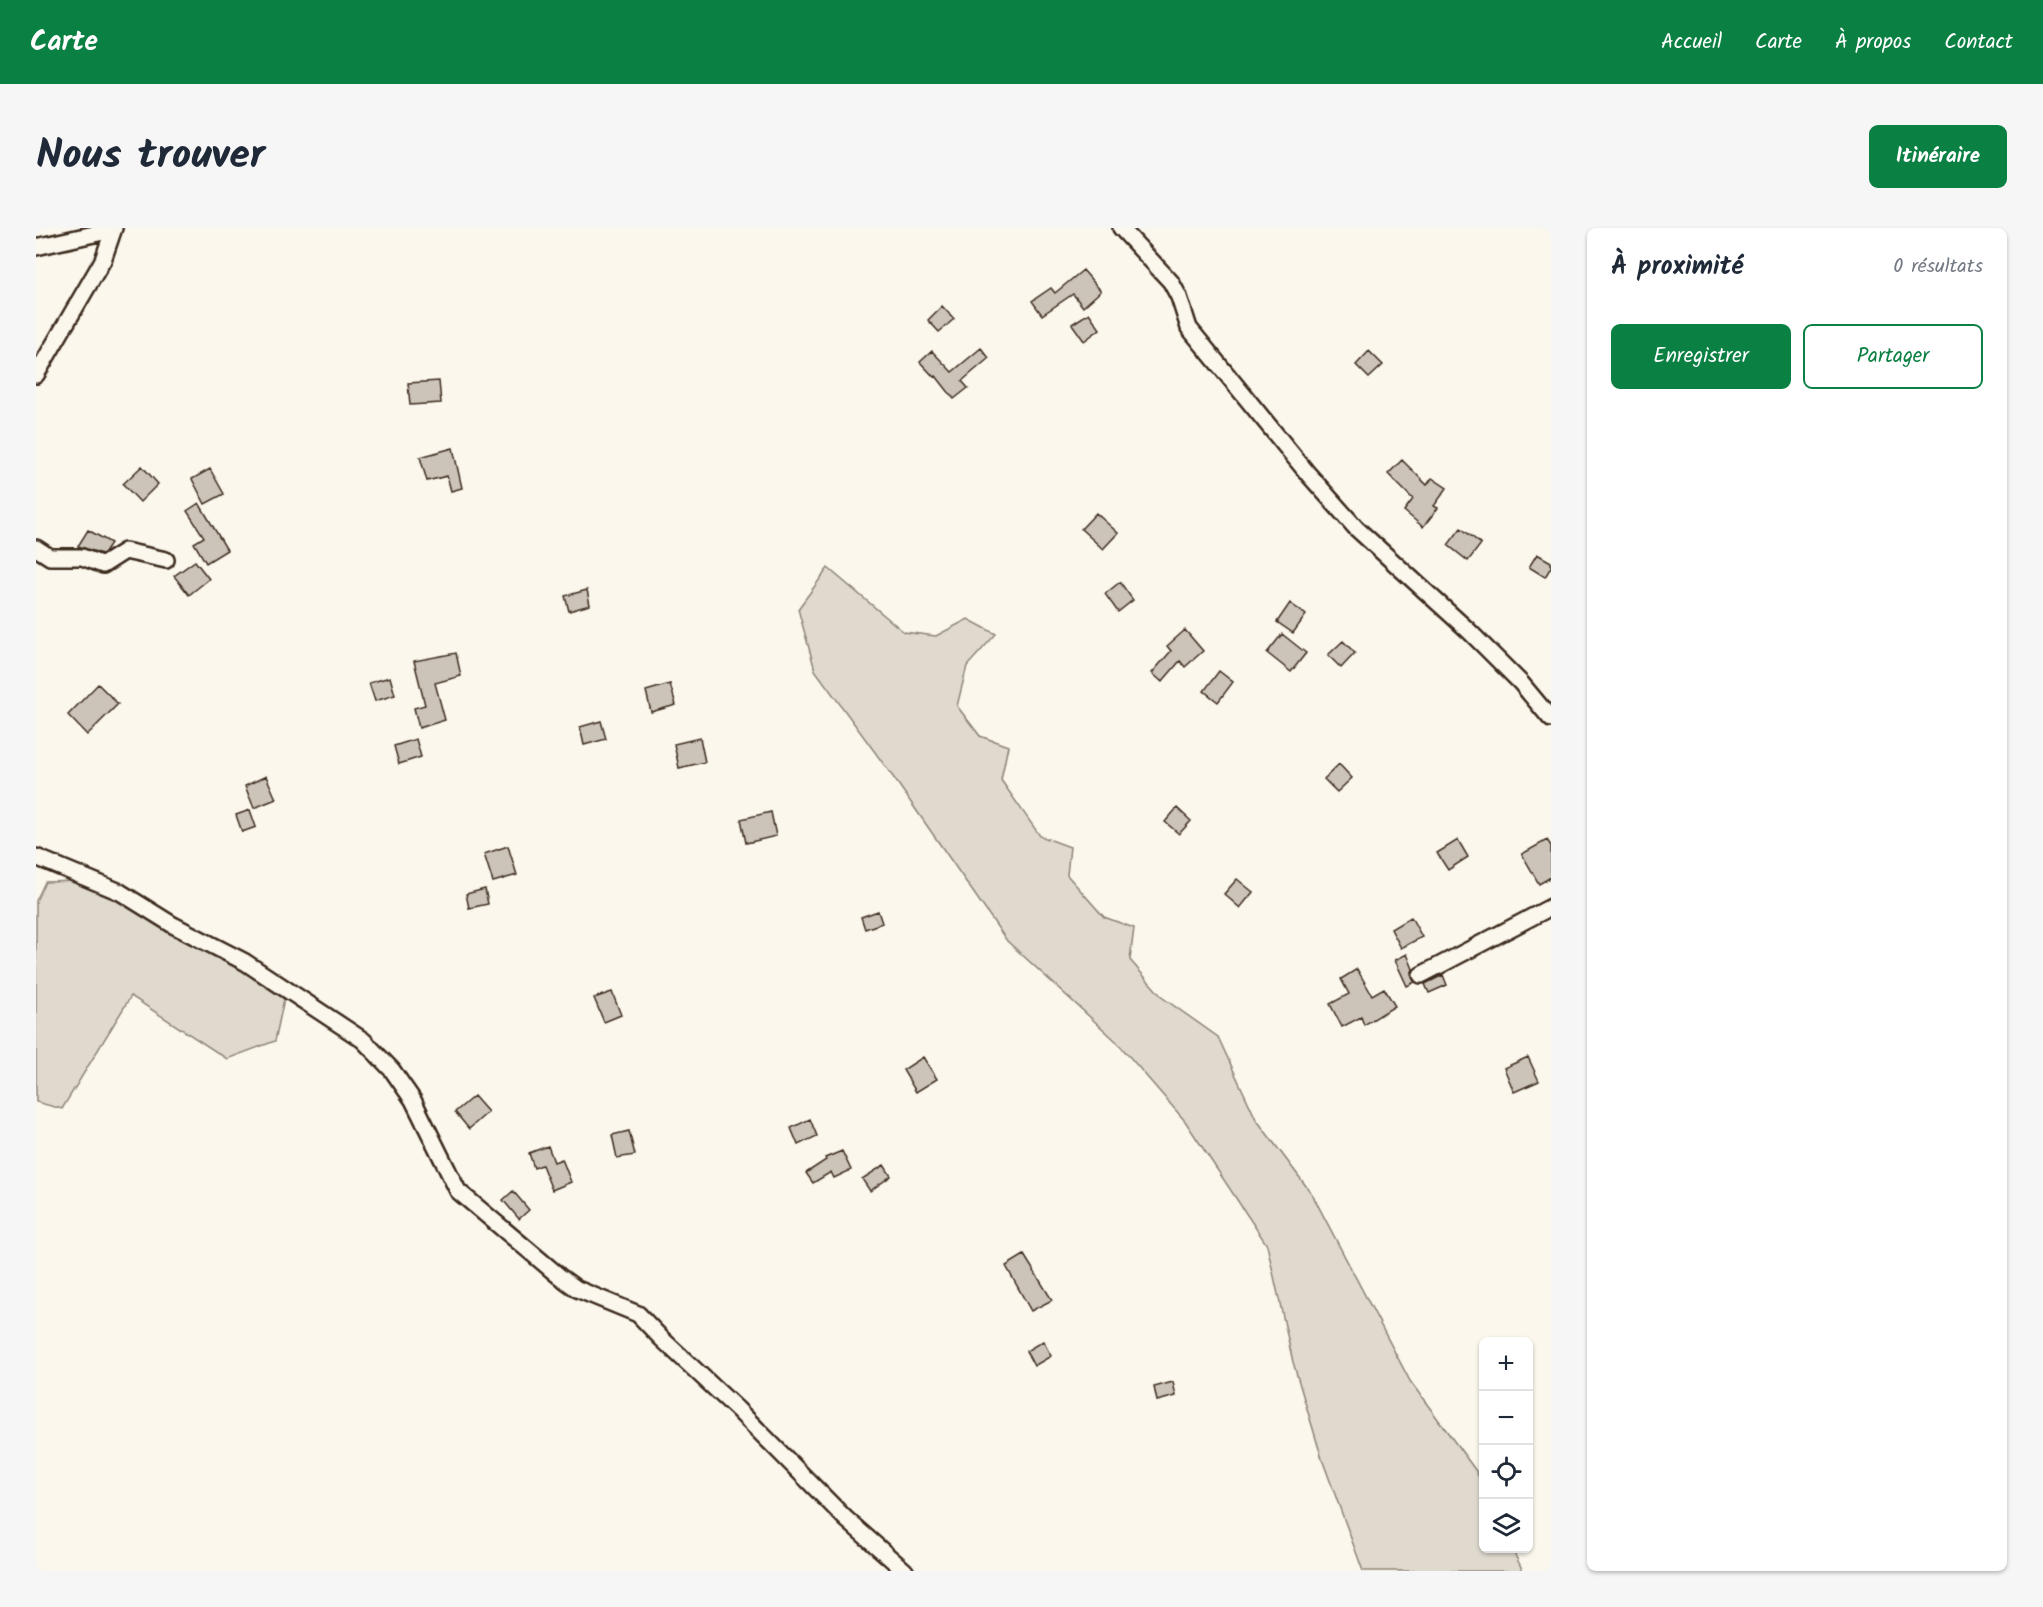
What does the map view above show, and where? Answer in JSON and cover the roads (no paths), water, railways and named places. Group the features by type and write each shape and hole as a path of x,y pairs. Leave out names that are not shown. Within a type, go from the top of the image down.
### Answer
{"street":[{"path":"1121,228 1171,282 1179,297 1189,328 1309,476 1356,528 1521,683 1551,719"},
{"path":"36,246 113,229"},
{"path":"36,375 103,260 113,229"},
{"path":"36,549 50,557 82,557 103,565 124,551 166,560"},
{"path":"36,857 120,892 174,925 245,962 363,1040 392,1070 413,1100 458,1191 577,1289 639,1314 846,1519 905,1571"},
{"path":"1421,975 1551,907"}]}
